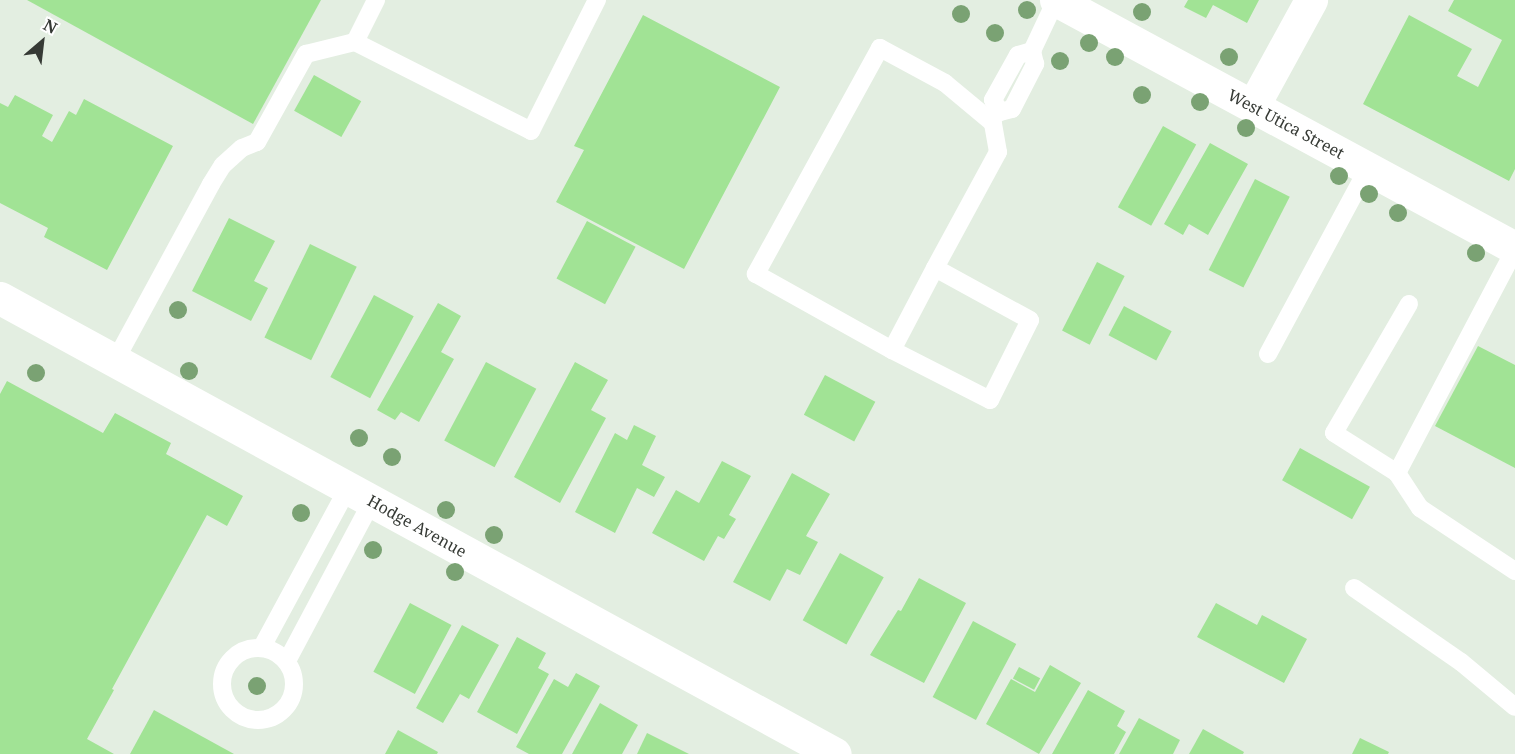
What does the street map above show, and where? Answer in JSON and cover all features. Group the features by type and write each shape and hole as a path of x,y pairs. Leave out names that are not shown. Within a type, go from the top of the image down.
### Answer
{"street":[{"name":"West Utica Street","path":"1056,0 1515,249"},
{"path":"1253,106 1311,0"},
{"name":"Hodge Avenue","path":"0,298 835,754"}],"lane":[{"path":"355,42 376,0"},
{"path":"115,361 211,184 223,165 242,148 257,142 306,54 355,42 531,131 597,0"},
{"path":"892,350 998,152 997,118 993,100 1018,56 1032,51 1056,0"},
{"path":"935,268 1030,320 990,400 892,350 756,274 880,48 945,83 997,118"},
{"path":"1268,354 1368,168"},
{"path":"1397,473 1515,249"},
{"path":"1409,304 1334,433 1397,473 1420,508 1515,572"},
{"path":"262,647 360,494"},
{"path":"287,661 360,494"},
{"path":"1354,588 1452,656 1515,707"},
{"path":"262,647 280,654 287,661 295,684 293,697 277,716 265,720 252,720 240,716 230,708 224,698 221,685 223,672 229,661 238,653 262,647"}],"building":[{"path":"27,0 321,0 253,124"},
{"path":"1188,0 1259,0 1247,23 1213,5 1206,18 1184,7"},
{"path":"1454,0 1515,0 1515,169 1509,181 1363,104 1409,15 1472,49 1457,76 1478,87 1502,40 1448,11"},
{"path":"643,15 780,87 684,269 556,202 584,150 574,146"},
{"path":"314,75 361,101 341,137 294,111"},
{"path":"15,95 53,115 42,136 52,142 69,111 76,115 84,99 173,146 107,270 44,237 48,228 0,203 0,103 8,107"},
{"path":"1163,126 1196,144 1151,226 1118,207"},
{"path":"1210,143 1248,164 1208,235 1189,224 1183,235 1164,224"},
{"path":"1255,179 1290,197 1243,288 1209,270"},
{"path":"229,218 275,241 254,281 268,288 251,321 192,291"},
{"path":"587,221 636,247 605,304 556,278"},
{"path":"310,244 357,267 311,360 264,337"},
{"path":"1097,262 1125,276 1090,345 1062,331"},
{"path":"374,295 414,316 370,398 330,377"},
{"path":"438,303 461,316 441,352 454,359 419,422 401,412 395,420 377,410"},
{"path":"1124,306 1172,331 1156,360 1109,335"},
{"path":"1478,346 1515,365 1515,468 1435,426"},
{"path":"486,362 536,389 495,467 444,441"},
{"path":"575,362 608,380 591,410 606,418 560,503 514,477"},
{"path":"825,375 875,402 854,441 804,415"},
{"path":"7,381 103,433 115,413 171,443 166,454 243,496 227,526 207,515 87,739 114,754 0,754 0,394"},
{"path":"634,425 656,436 642,465 665,477 654,497 637,488 615,533 575,512 615,433 627,440"},
{"path":"1300,448 1370,487 1352,519 1282,480"},
{"path":"722,461 751,476 729,515 736,519 724,539 718,536 704,561 652,533 676,490 699,503"},
{"path":"792,473 830,494 806,536 818,542 800,575 787,569 770,601 733,582"},
{"path":"840,553 884,577 846,645 803,620"},
{"path":"919,578 966,603 924,683 870,655 898,610 901,611"},
{"path":"410,603 451,625 415,694 373,672"},
{"path":"1216,603 1257,625 1262,615 1307,639 1284,683 1197,637"},
{"path":"973,621 1016,644 976,720 933,697"},
{"path":"462,625 499,645 469,699 460,694 443,723 416,708"},
{"path":"517,637 546,653 538,668 549,674 517,734 477,712"},
{"path":"1050,665 1081,683 1039,754 986,724 1011,679 1035,692"},
{"path":"1019,667 1040,678 1034,690 1013,678"},
{"path":"576,673 600,686 562,754 529,754 516,747 554,679 568,687"},
{"path":"1088,690 1125,711 1117,726 1126,732 1114,754 1052,754"},
{"path":"600,703 638,725 622,754 572,754"},
{"path":"154,710 234,754 130,754"},
{"path":"1139,718 1180,740 1173,754 1119,754"},
{"path":"1203,729 1244,752 1243,754 1189,754"},
{"path":"398,730 438,752 437,754 385,754"},
{"path":"647,733 689,754 637,754"},
{"path":"1360,738 1389,752 1388,754 1352,754"}]}
